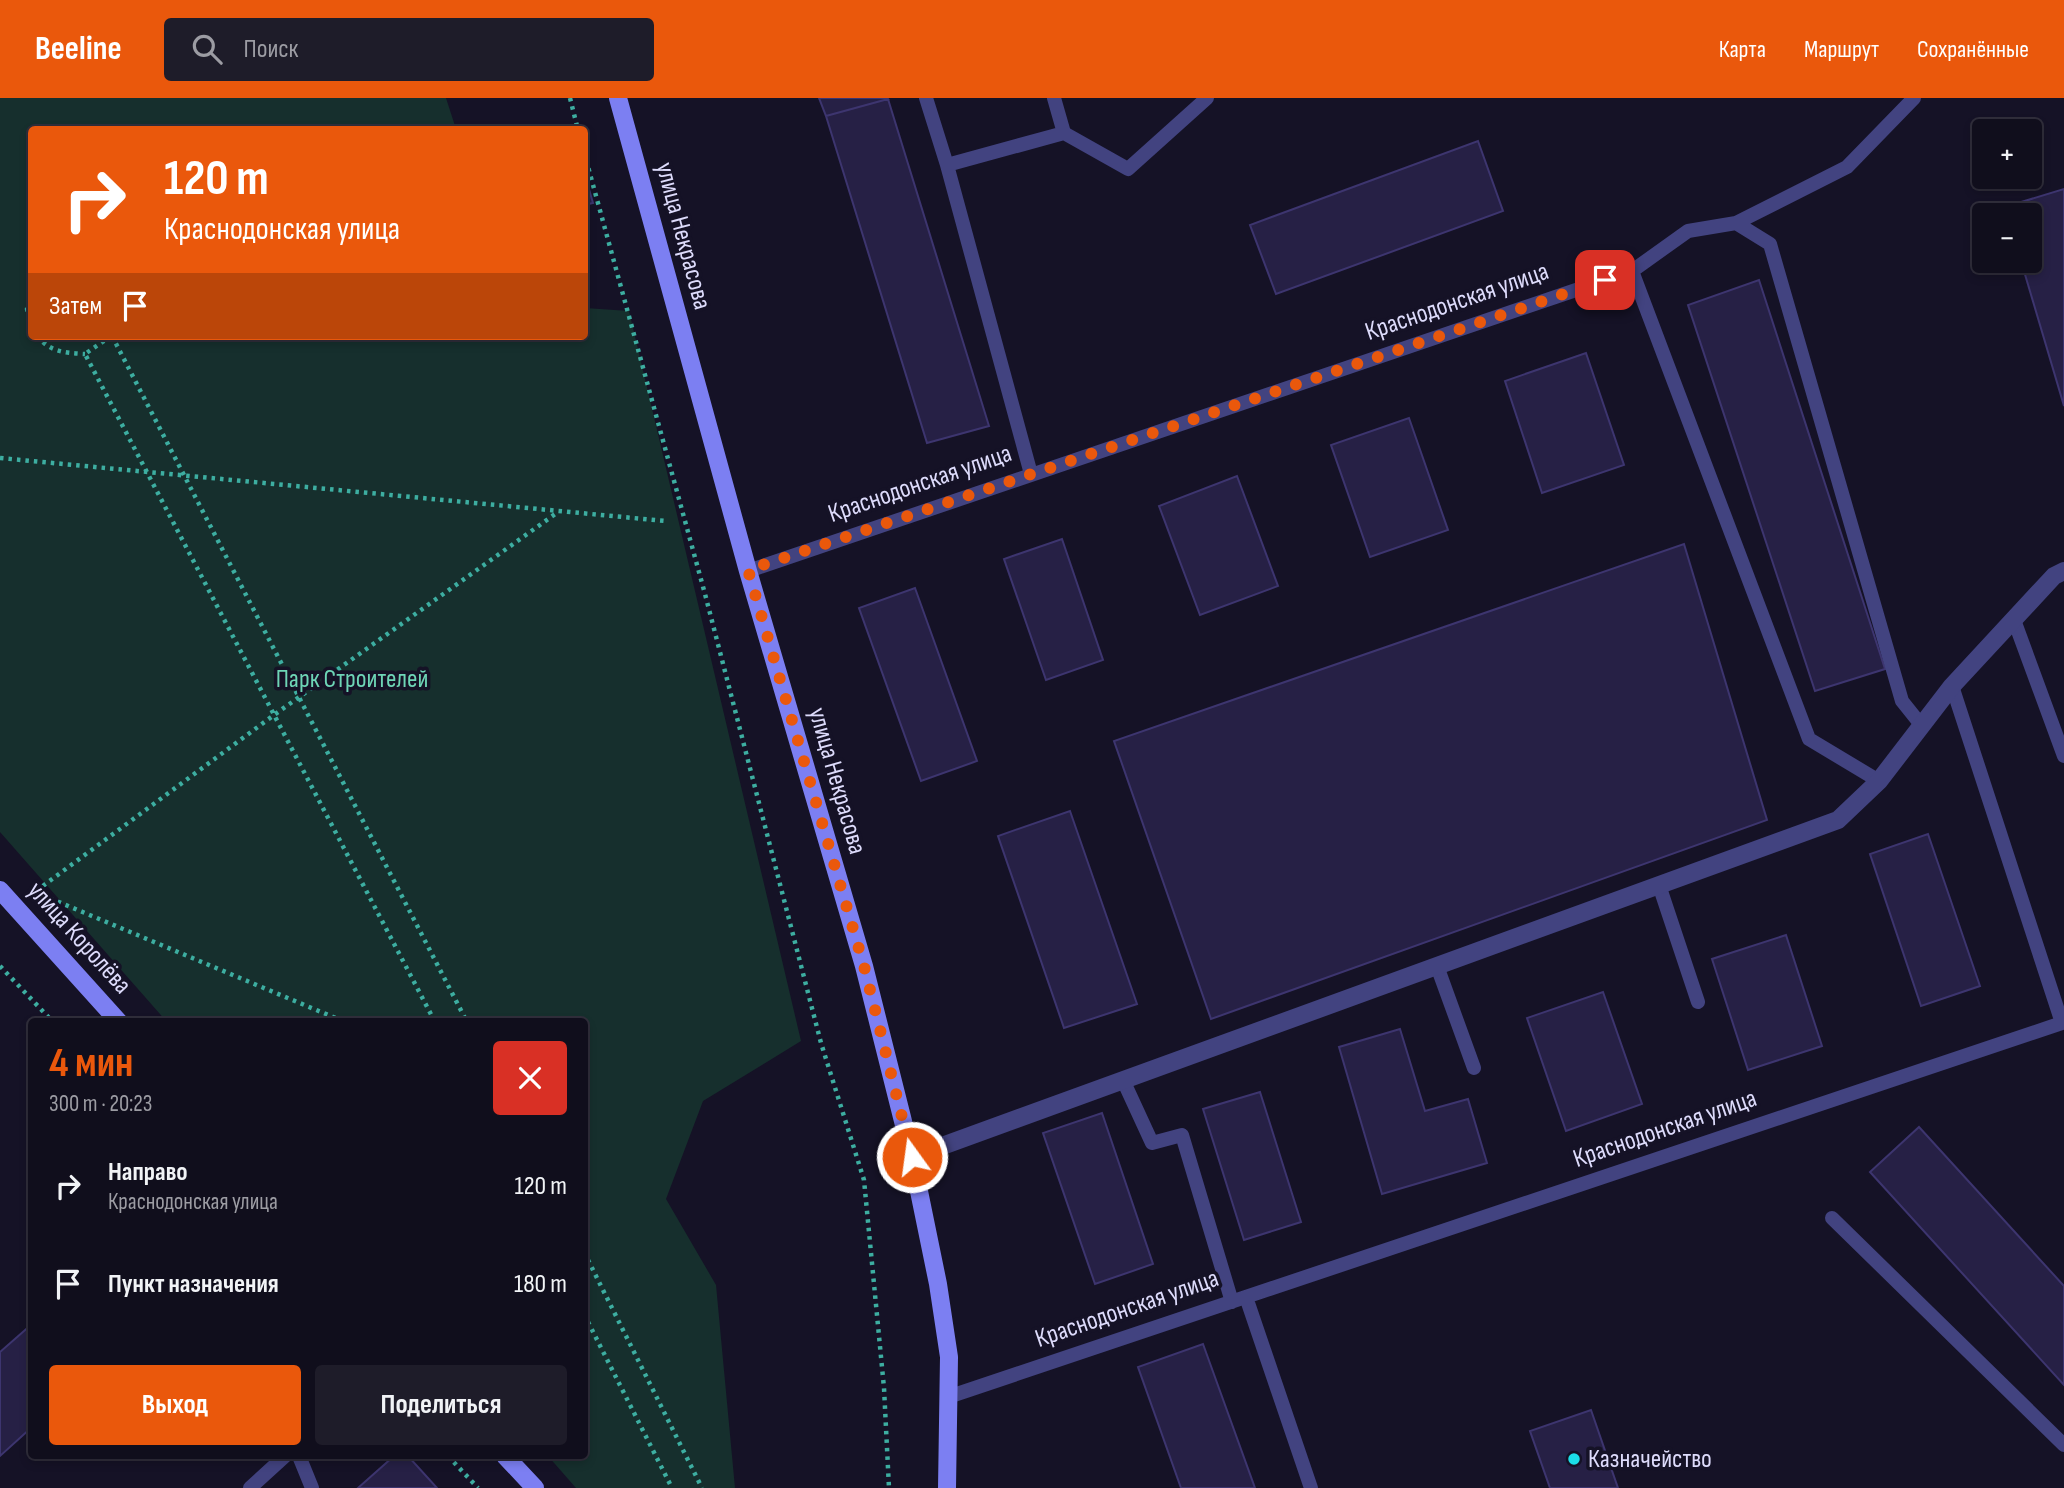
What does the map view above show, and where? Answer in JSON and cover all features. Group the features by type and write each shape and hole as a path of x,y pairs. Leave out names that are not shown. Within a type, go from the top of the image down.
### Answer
{"main road":[{"name":"улица Некрасова","path":"618,98 748,570 864,966 912,1157 950,1357 947,1488"},
{"name":"улица Королёва","path":"0,890 115,1018"},
{"path":"508,1459 535,1488"}],"street":[{"path":"912,1157 1838,820 1879,781 1952,686 2054,576 2064,571"}],"lane":[{"path":"926,98 947,165 1031,474"},
{"path":"1054,98 1064,133"},
{"path":"947,165 1064,133 1128,169 1207,98"},
{"name":"Краснодонская улица","path":"748,570 1632,271 1688,231 1736,223 1847,167 1914,98"},
{"path":"1736,223 1770,244 1902,701 1922,726"},
{"path":"1632,271 1809,739 1879,781"},
{"path":"2014,620 2064,756"},
{"name":"Краснодонская улица","path":"948,1397 2062,1023 1952,686"},
{"path":"1659,885 1698,1002"},
{"path":"1437,966 1474,1068"},
{"path":"1123,1080 1152,1143 1181,1135 1239,1299 1311,1488"},
{"path":"1832,1218 2064,1445"},
{"path":"250,1488 282,1459"},
{"path":"300,1459 312,1488"}],"path":[{"path":"570,98 577,126"},
{"path":"588,167 705,594 821,1043 864,1180 884,1388 889,1488"},
{"path":"40,340 45,346 64,353 85,354 105,340"},
{"path":"113,340 465,1018"},
{"path":"85,354 433,1018"},
{"path":"0,458 665,521"},
{"path":"335,1018 35,892 274,715 559,511"},
{"path":"0,966 49,1018"},
{"path":"588,1260 702,1488"},
{"path":"588,1322 672,1488"},
{"path":"450,1459 478,1488"}],"green space":[{"name":"Парк Строителей","path":"0,98 446,98 455,126 28,126 28,340 588,340 588,308 629,311 801,1041 703,1101 666,1199 716,1285 735,1488 576,1488 551,1459 588,1459 588,1018 163,1018 0,832"}],"building":[{"path":"819,98 887,98 888,99 826,116"},
{"path":"888,99 989,426 927,443 826,116"},
{"path":"1478,141 1503,211 1276,294 1250,225"},
{"path":"588,186 593,203 588,204"},
{"path":"2064,189 2064,406 2025,273 2042,273 2042,203 2018,203"},
{"path":"1759,280 1885,669 1815,691 1688,305"},
{"path":"1586,353 1624,465 1542,493 1505,381"},
{"path":"1409,418 1448,530 1370,557 1331,445"},
{"path":"1237,476 1278,586 1200,615 1159,506"},
{"path":"1062,539 1103,660 1046,680 1004,559"},
{"path":"1684,544 1767,820 1211,1019 1114,741"},
{"path":"915,588 977,761 921,781 859,608"},
{"path":"1070,811 1137,1004 1064,1028 998,836"},
{"path":"1928,834 1980,986 1921,1006 1870,854"},
{"path":"1786,935 1822,1046 1748,1070 1712,959"},
{"path":"1603,992 1642,1104 1566,1131 1527,1018"},
{"path":"1400,1029 1425,1111 1468,1099 1487,1163 1382,1194 1339,1047"},
{"path":"1260,1092 1301,1222 1244,1240 1203,1109"},
{"path":"1102,1113 1153,1264 1095,1284 1043,1133"},
{"path":"1919,1127 2064,1286 2064,1385 1870,1172"},
{"path":"28,1328 28,1431 0,1456 0,1352"},
{"path":"1203,1344 1255,1488 1181,1488 1138,1367"},
{"name":"Казначейство","path":"1591,1410 1618,1488 1550,1488 1530,1431"},
{"path":"391,1459 411,1459 437,1488 358,1488"}],"place":[{"name":"Казначейство","path":"1574,1459"}],"route":[{"path":"912,1157 864,966 748,570 1605,280"}]}
